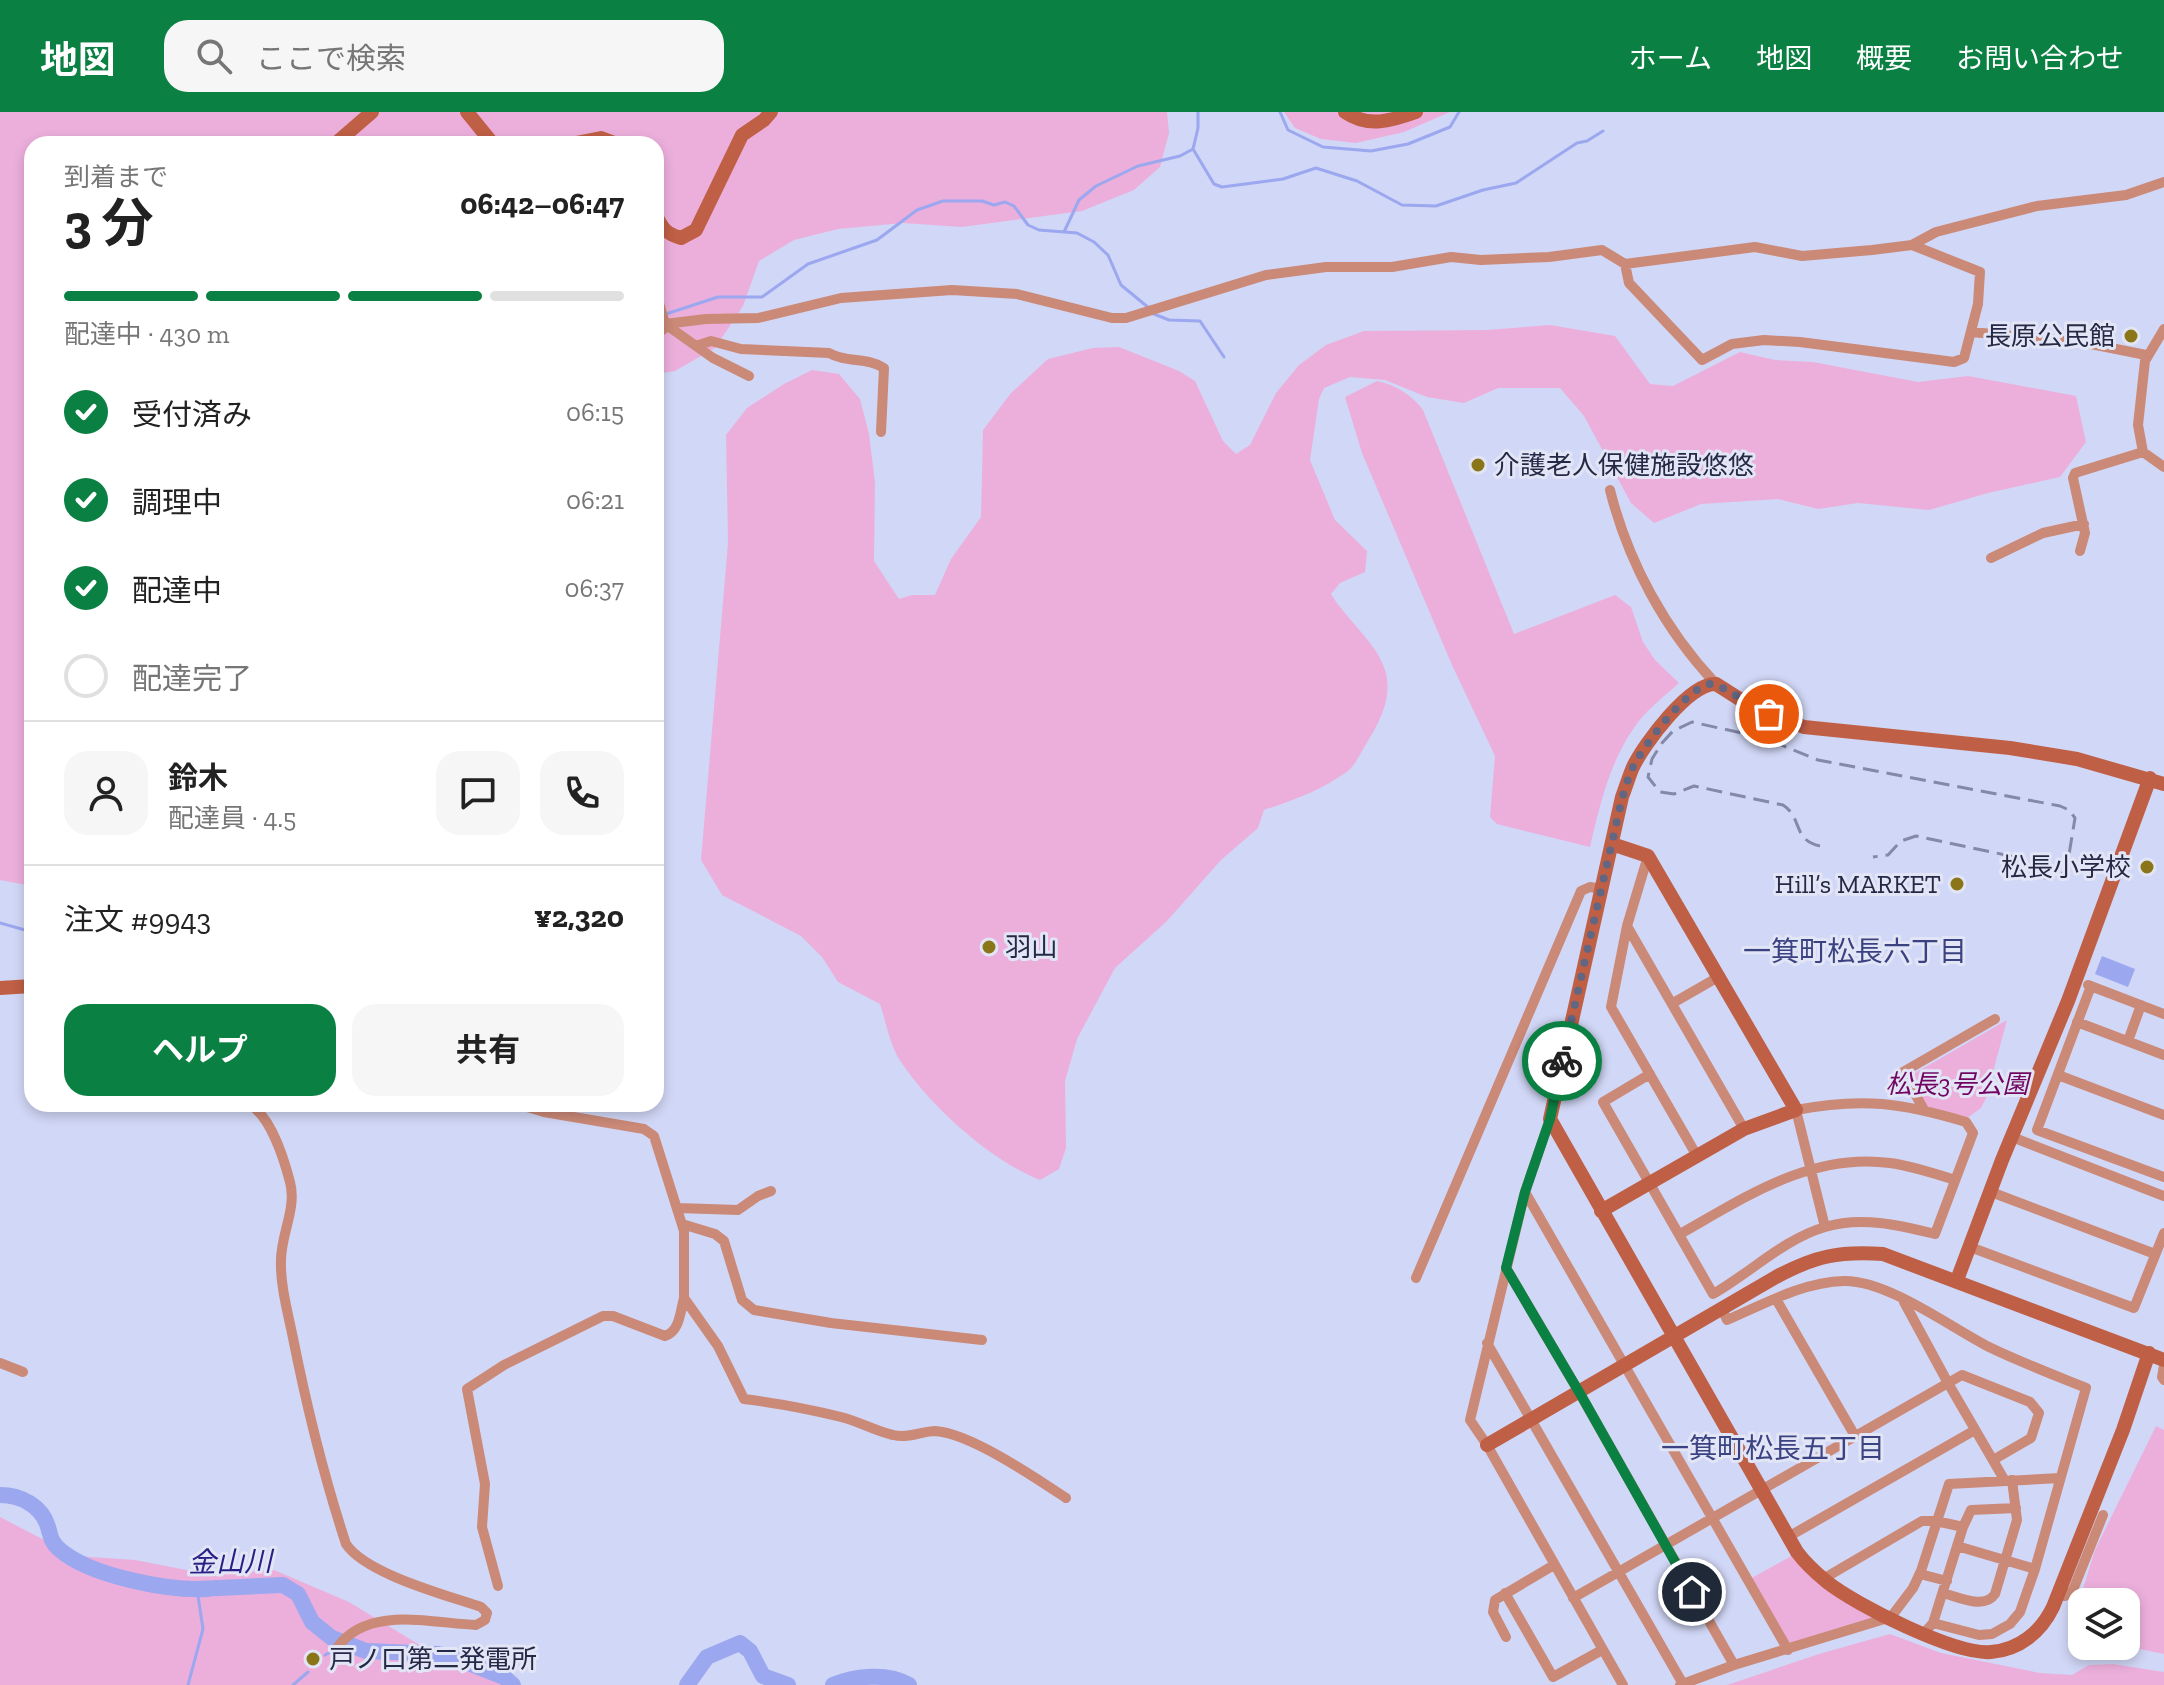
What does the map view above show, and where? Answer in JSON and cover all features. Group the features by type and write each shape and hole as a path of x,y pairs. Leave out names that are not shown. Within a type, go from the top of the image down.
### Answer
{"street":[{"path":"344,136 372,112"},
{"path":"467,112 486,136"},
{"path":"664,230 681,238 696,230 742,135 771,112"},
{"path":"1345,112 1358,121 1373,123 1391,121 1416,112"},
{"path":"666,326 706,319 758,318 841,298 952,290 1017,294 1112,318 1126,318 1266,275 1326,267 1392,267 1451,257 1481,260 1549,257 1602,250 1625,264 1755,247 1802,256 1912,245 1936,232 2037,206 2126,195 2164,182"},
{"path":"1625,264 1629,283 1702,360 1732,344 1764,340 1954,362 1964,358 1978,304 1980,272 1912,245"},
{"path":"664,319 666,326 696,346 749,376"},
{"path":"2164,329 2146,355 2138,425 2143,452 2164,467"},
{"path":"1971,332 2081,342 2146,355"},
{"path":"696,346 711,341 741,349 829,353 840,359 877,363 884,368 881,432"},
{"path":"2080,551 2085,533 2074,486 2075,473 2143,452"},
{"path":"1610,490 1627,545 1664,617 1689,654 1716,684 1749,705 1804,727 2010,748 2077,759 2157,781 1957,1280"},
{"path":"1991,558 2043,533 2084,524"},
{"path":"1623,1685 1470,1420 1525,1192 1550,1119 1622,797 1633,767 1666,720 1696,690 1716,684"},
{"path":"1612,844 1648,856 1796,1110 1825,1227"},
{"path":"1648,856 1627,926 1611,1007 1697,1156"},
{"path":"1416,1278 1581,891 1590,887 1602,889"},
{"path":"1627,926 1744,1129"},
{"path":"1673,1003 1720,976"},
{"path":"2075,980 2164,1014"},
{"path":"0,988 24,986"},
{"path":"2091,986 2037,1130 2164,1177"},
{"path":"2128,1041 2141,1005"},
{"path":"1924,1110 1903,1072 1995,1019"},
{"path":"2077,1022 2164,1055"},
{"path":"1601,1211 1650,1183 1744,1129 1796,1110 1856,1101 1924,1110 1966,1122 1973,1133 1935,1234 1883,1222 1825,1227 1775,1253 1713,1294 1680,1234 1650,1183 1603,1102 1650,1074"},
{"path":"2058,1075 2164,1115"},
{"path":"258,1112 265,1117 291,1186 290,1209 280,1259 284,1291 305,1398 346,1544 350,1551 373,1567 481,1607 487,1613 485,1620 476,1625 433,1620 375,1623 353,1631 337,1648"},
{"path":"498,1586 482,1527 485,1484 467,1389 504,1365 603,1316 670,1335 675,1330 684,1298 682,1224 654,1136 644,1129 585,1121 548,1112"},
{"path":"1550,1119 1788,1537 1808,1566 1838,1590 1891,1617 1928,1628 1979,1652 2005,1649 2027,1639 2049,1615 2123,1430 2149,1353"},
{"path":"2012,1137 2164,1196"},
{"path":"1680,1234 1755,1191 1811,1169 1878,1162 1907,1166 1955,1180"},
{"path":"678,1208 738,1210 771,1191"},
{"path":"1525,1192 1788,1650"},
{"path":"1991,1192 2155,1254"},
{"path":"682,1224 715,1234 724,1241 742,1300 754,1310 831,1323 982,1340"},
{"path":"1970,1247 2134,1308 2164,1233"},
{"path":"1487,1445 1800,1264 1828,1255 1883,1254 1957,1280 2149,1353 2164,1362 2164,1380"},
{"path":"1506,1268 1734,1665"},
{"path":"1722,1309 1727,1320 1813,1286 1843,1281 1876,1286 1990,1347 2086,1388 2020,1612 2002,1630 1992,1634 1928,1628"},
{"path":"684,1298 718,1346 744,1399 843,1417 894,1436 918,1436 932,1431 945,1433 1001,1458 1066,1498"},
{"path":"1776,1299 1855,1436"},
{"path":"1903,1300 1975,1430 2009,1480 2016,1508 2017,1520 1991,1600 1983,1603 1943,1593"},
{"path":"1487,1343 1682,1684 1891,1617 1920,1574 1949,1484 2060,1478"},
{"path":"0,1363 23,1372"},
{"path":"1573,1598 1962,1375 2030,1402 2039,1413 2031,1438 1993,1460"},
{"path":"1788,1537 1975,1430"},
{"path":"1928,1628 1971,1510 2016,1508"},
{"path":"2057,1595 2065,1596 2073,1590 2103,1515"},
{"path":"1823,1579 1922,1521 1963,1527"},
{"path":"1957,1546 2035,1569"},
{"path":"1506,1637 1493,1612 1495,1600 1554,1565"},
{"path":"1920,1574 1947,1581"},
{"path":"1505,1593 1553,1677 1602,1650"}],"green space":[{"path":"0,112 1167,112 1169,133 1160,167 1134,190 1082,211 962,227 903,223 838,229 794,240 759,261 743,306 715,348 675,371 664,373 664,136 24,136 24,884 0,880"},
{"path":"1284,112 1450,112 1404,132 1356,143 1321,139 1295,128"},
{"path":"1550,325 1615,336 1650,384 1673,386 1740,352 1918,382 1968,376 2076,396 2086,442 2060,477 1929,510 1858,503 1818,509 1778,499 1701,504 1654,523 1631,503 1584,416 1560,388 1498,388 1464,403 1427,397 1385,380 1350,377 1324,388 1319,399 1310,460 1335,520 1367,551 1365,572 1340,583 1331,594 1381,660 1387,681 1386,702 1373,732 1350,769 1318,789 1264,810 1258,828 1221,860 1167,921 1115,968 1077,1039 1065,1081 1066,1148 1059,1169 1040,1180 982,1146 928,1097 897,1056 880,1004 838,982 822,957 801,936 722,895 701,860 728,543 726,435 747,408 812,370 839,374 860,399 869,434 875,482 874,561 899,599 912,595 935,595 951,559 981,517 983,430 1011,393 1048,359 1093,348 1119,347 1179,371 1195,381 1223,441 1236,454 1250,445 1276,393 1299,365 1326,345 1364,331 1487,330"},
{"path":"1377,381 1403,391 1423,410 1514,634 1615,595 1631,607 1643,642 1655,660 1679,683 1643,716 1629,735 1614,765 1590,847 1497,824 1490,817 1495,756 1452,665 1362,453 1345,397"},
{"name":"松長3号公園","path":"2007,1020 1981,1108 1966,1119 1927,1107 1912,1080 1915,1073"},
{"path":"2156,1426 2164,1430 2164,1654 2140,1649 2140,1588 2083,1588 2095,1550"},
{"path":"0,1517 75,1556 135,1560 207,1574 274,1570 349,1602 436,1655 504,1685 0,1685"},
{"path":"1795,1554 1884,1617 1789,1647 1750,1579"},
{"path":"1890,1634 1941,1653 2040,1673 2072,1675 2089,1665 2113,1664 2164,1672 2164,1685 1727,1685"}],"water":[{"path":"2102,956 2135,969 2128,987 2095,974"}],"waterway":[{"path":"1064,232 1079,200 1096,186 1138,166 1180,156 1193,149 1198,112"},
{"path":"1280,112 1288,130 1323,147 1371,151 1408,144 1450,127 1459,112"},
{"path":"1193,149 1214,184 1222,187 1283,179 1316,168 1357,181 1402,205 1436,206 1516,183 1577,143 1603,131"},
{"path":"666,314 718,297 762,297 808,264 877,240 917,210 943,201 982,201 994,205 1005,202 1014,206 1028,225 1039,230 1077,233 1094,242 1108,255 1121,285 1149,308"},
{"path":"1154,314 1169,320 1200,321 1224,357"},
{"path":"0,923 24,930"},
{"name":"金山川","path":"0,1495 30,1503 41,1513 56,1546 89,1567 151,1584 208,1589"},
{"name":"金山川","path":"197,1589 283,1585 298,1594 312,1622 332,1638 366,1651 438,1654 504,1677 513,1685"},
{"path":"188,1685 203,1629 197,1589"},
{"name":"金山川","path":"687,1685 707,1657 740,1643 750,1651 763,1676 788,1685"},
{"path":"325,1655 336,1649"},
{"path":"293,1685 308,1672"},
{"name":"金山川","path":"833,1685 871,1677 891,1678 909,1685"}],"railway":[{"path":"1820,846 1805,839 1793,816 1783,805 1694,786 1674,794 1660,792 1648,777 1652,759 1673,731 1692,722 1764,738 1818,760 2060,806 2069,810 2075,818 2067,867 2055,878 2045,878 2015,857 1916,836 1901,841 1888,855 1873,857"}],"way so far":[{"path":"1562,1061 1621,803 1633,767 1643,750 1666,720 1704,685 1716,684 1769,714"}],"place":[{"name":"長原公民館","path":"2131,336"},
{"name":"介護老人保健施設悠悠","path":"1478,465"},
{"name":"松長小学校","path":"2147,867"},
{"name":"Hill’s MARKET","path":"1957,884"},
{"name":"羽山","path":"989,947"},
{"name":"戸ノ口第二発電所","path":"313,1659"}],"district":[{"name":"一箕町松長六丁目","path":"1855,951"},
{"name":"一箕町松長五丁目","path":"1773,1448"}],"route":[{"path":"1562,1061 1550,1119 1525,1192 1506,1268 1692,1592"}]}
